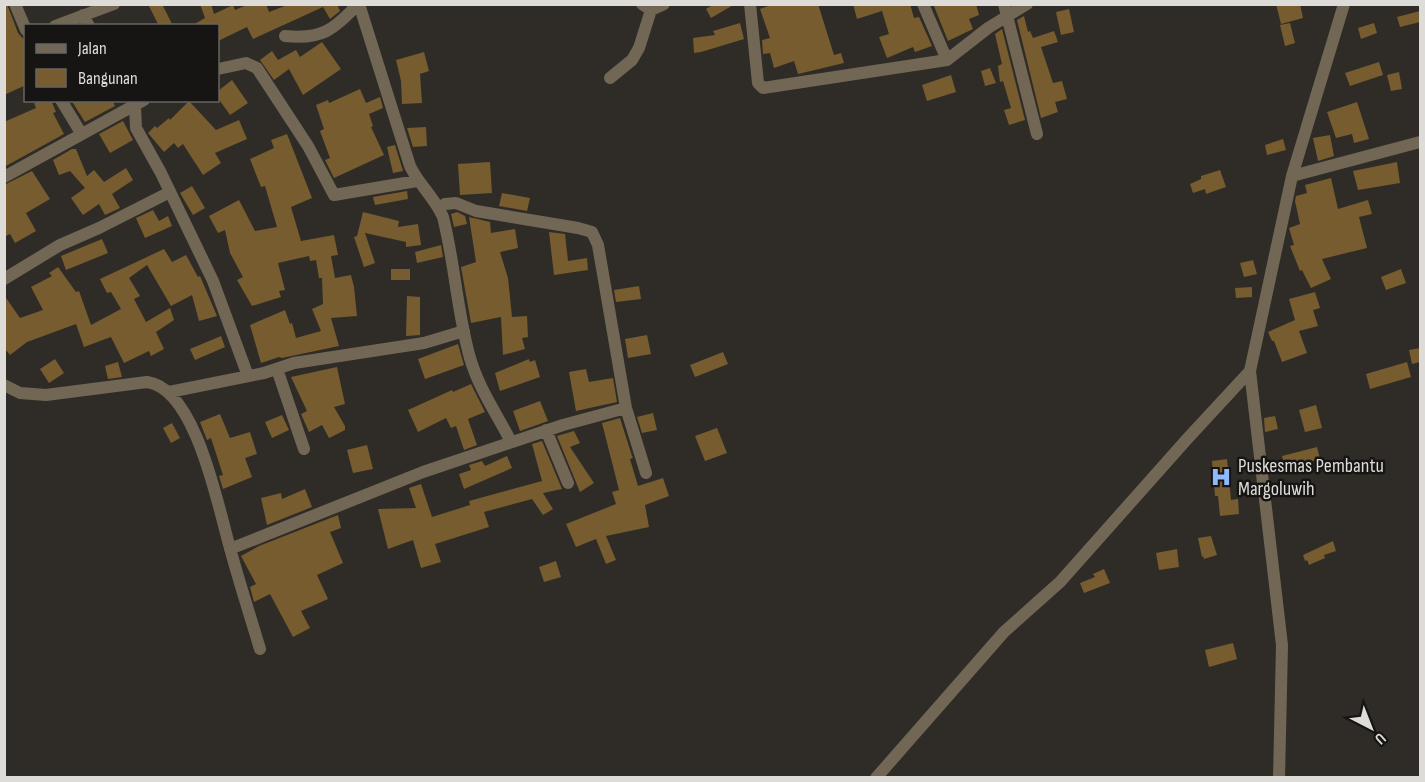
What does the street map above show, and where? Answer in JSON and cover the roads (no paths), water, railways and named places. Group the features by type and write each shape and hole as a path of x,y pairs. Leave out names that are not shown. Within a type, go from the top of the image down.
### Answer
{"street":[{"path":"15,4 24,25"},
{"path":"66,24 86,20 114,4"},
{"path":"285,36 301,38 335,28 358,4 400,137 417,181 439,208 447,231 464,332 475,372 489,404 511,442"},
{"path":"610,78 632,60 639,48 646,7 664,4"},
{"path":"750,4 758,83 763,88 946,60 1006,11 1027,4"},
{"path":"923,4 946,60"},
{"path":"1279,777 1282,645 1250,371 1292,176 1344,4"},
{"path":"1006,11 1037,134"},
{"path":"219,69 246,63 256,68 308,146 334,195 417,181"},
{"path":"62,102 81,133"},
{"path":"4,177 137,102"},
{"path":"137,102 136,128 213,281 248,376"},
{"path":"1292,176 1420,142"},
{"path":"4,279 60,245 170,192"},
{"path":"439,208 445,204 456,203 476,212 592,232 598,245 626,408 646,473"},
{"path":"169,392 248,376 310,360 424,343 464,332"},
{"path":"277,369 304,449"},
{"path":"876,777 1004,632 1060,582 1250,371"},
{"path":"4,385 20,393 46,395 147,382 157,384 169,392 187,419 206,460 260,649"},
{"path":"230,549 423,472 546,430 626,408"},
{"path":"546,430 568,483"}],"place":[{"name":"Puskesmas Pembantu Margoluwih","path":"1221,477"}]}
